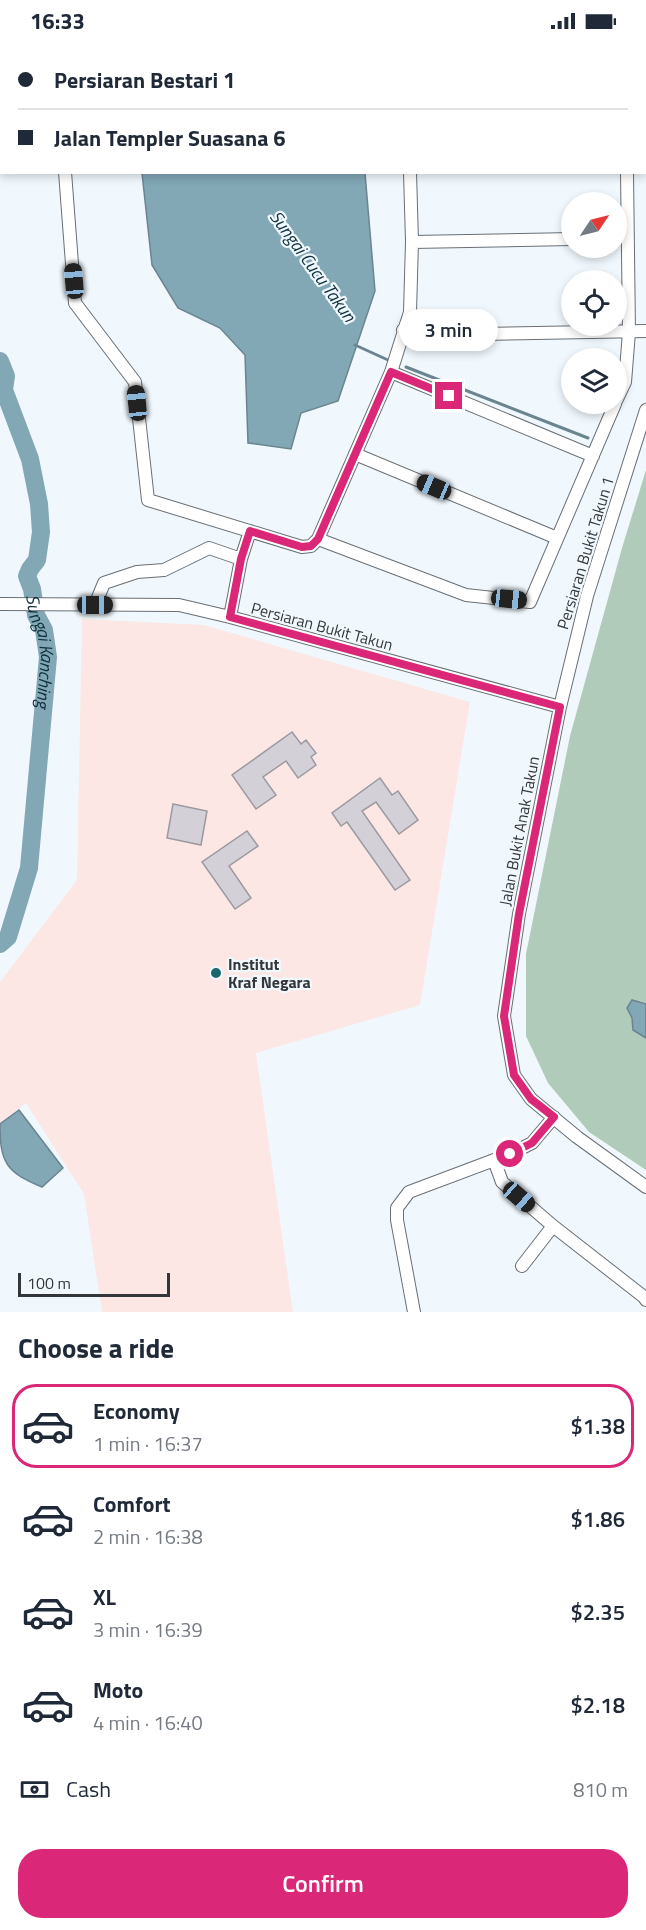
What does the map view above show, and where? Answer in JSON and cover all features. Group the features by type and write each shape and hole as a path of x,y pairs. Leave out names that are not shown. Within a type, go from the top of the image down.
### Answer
{"street":[{"path":"65,174 75,303 135,382 147,500 302,547 311,546 318,539 391,372 410,312 412,242 410,174"},
{"path":"625,192 627,174"},
{"path":"412,242 561,239"},
{"path":"624,258 629,332 627,357"},
{"path":"403,330 422,335 646,331"},
{"path":"391,372 592,456"},
{"name":"Persiaran Bukit Takun 1","path":"560,707 587,596 646,410"},
{"path":"318,539 466,595 530,602 611,414"},
{"path":"355,454 557,538"},
{"path":"230,617 241,559 250,531"},
{"path":"95,605 104,583 137,572 164,570 209,548 241,559"},
{"name":"Persiaran Bukit Takun","path":"6,604 179,605 560,707"},
{"name":"Jalan Bukit Anak Takun","path":"560,707 519,914 504,1016 514,1075 531,1099 646,1187"},
{"path":"414,1312 397,1220 397,1208 402,1198 418,1187 494,1160 532,1143 554,1117"},
{"path":"494,1160 502,1182 646,1300"},
{"path":"522,1266 553,1226"}],"shaded area":[{"name":"Institut Kraf Negara","path":"82,619 204,625 470,702 420,1005 256,1053 293,1312 102,1312 84,1194 26,1103 0,1123 0,982 77,880"}],"green space":[{"path":"646,470 646,1170 589,1132 548,1083 526,1036 526,954 570,736"}],"water":[{"path":"142,174 365,174 375,291 338,401 301,413 291,449 248,443 245,355 220,328 178,308 152,265"},
{"path":"632,1000 646,1004 646,1038 633,1030 632,1018 627,1008"},
{"path":"19,1110 63,1168 42,1187 13,1171 4,1157 0,1124"}],"building":[{"path":"292,732 301,744 306,740 316,753 311,757 316,765 298,778 286,761 263,777 276,795 256,809 232,775"},
{"path":"380,778 392,795 398,791 418,820 399,834 376,802 362,811 410,880 395,890 347,822 341,826 332,813"},
{"path":"173,804 207,811 201,845 167,838"},
{"path":"247,831 258,846 229,866 251,898 235,909 202,862"}],"waterway":[{"name":"Sungai Cucu Takun","path":"355,345 388,360"},
{"name":"Sungai Kanching","path":"0,361 6,376 4,390 30,459 39,504 41,532 37,560 27,576 32,589 36,615 44,630 48,657 29,868 8,937 0,944"},
{"name":"Sungai Cucu Takun","path":"406,367 588,438"}],"place":[{"name":"Institut Kraf Negara","path":"216,973"}],"route":[{"path":"449,396 391,372 318,539 311,546 302,547 250,531 241,559 230,617 560,707 519,914 504,1016 514,1075 531,1099 554,1117 532,1143 510,1154"}]}
